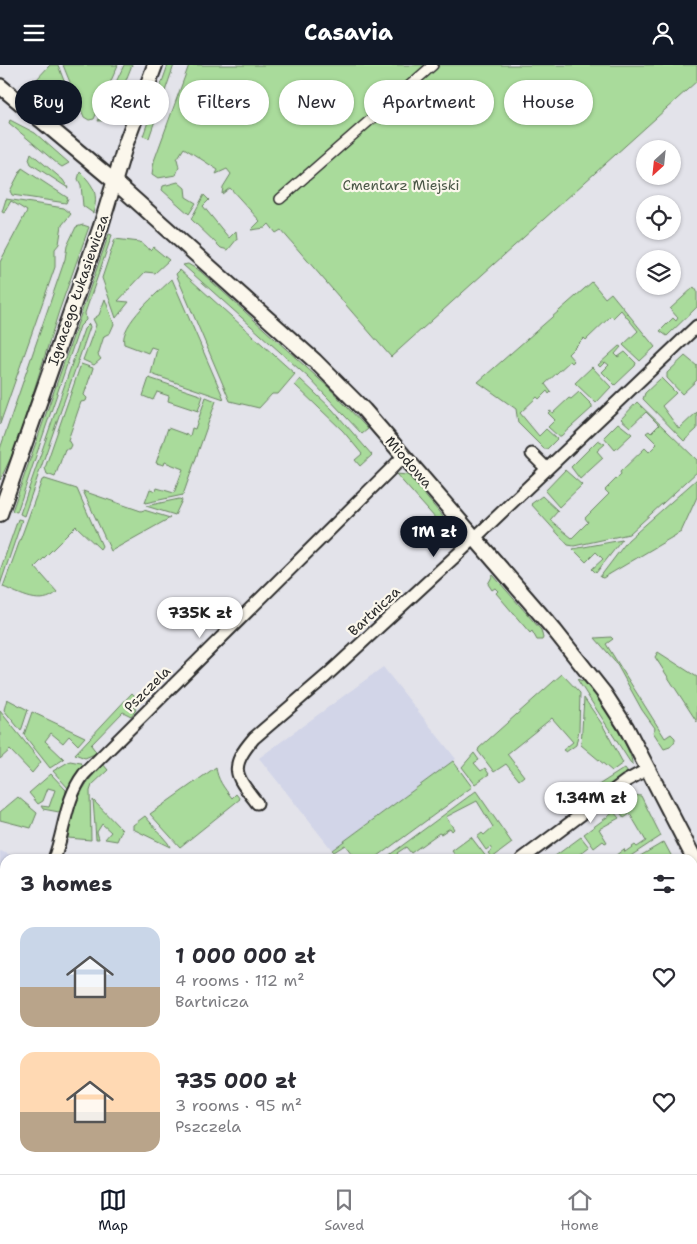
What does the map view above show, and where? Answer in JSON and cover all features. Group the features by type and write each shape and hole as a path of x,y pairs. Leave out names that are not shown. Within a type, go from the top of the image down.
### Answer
{"street":[{"name":"Ignacego Łukasiewicza","path":"0,515 115,182 126,143 155,65"},
{"path":"280,199 433,65"},
{"name":"Miodowa","path":"0,86 115,182 322,367 364,410 589,672 616,710 692,854"},
{"name":"Bartnicza","path":"257,803 238,778 237,768 248,744 475,538 697,325"},
{"path":"532,453 548,469"},
{"name":"Pszczela","path":"56,854 71,793 84,774 388,469 404,456"},
{"path":"529,854 626,781 648,769"}],"shaded area":[{"path":"383,667 456,759 332,850 259,758"}],"green space":[{"path":"50,65 58,65 64,80 36,80"},
{"path":"63,65 118,65 111,80 92,80 92,119 84,117 82,112 82,80 69,80"},
{"path":"124,65 132,65 126,80 117,80"},
{"path":"168,65 174,65 169,80 163,80"},
{"name":"Cmentarz Miejski","path":"189,65 697,65 697,81 391,357 281,230 276,233 269,224 265,228 251,230 260,221 230,188 222,194 223,187 231,174 227,169 216,174 218,170 184,148 177,159 179,167 176,175 158,178 152,174 154,161 167,125 169,125 169,120 179,92 179,125 269,125 269,80 184,80"},
{"path":"10,120 15,123 15,125 20,125 35,133 69,163 62,167 59,165 9,123"},
{"path":"147,125 153,125 149,138 143,136"},
{"path":"31,153 63,180 68,188 31,164 29,159"},
{"path":"22,168 68,198 66,203 12,195 10,191"},
{"path":"80,172 89,181 94,191 95,207 93,213 83,206 81,185 78,179"},
{"path":"178,182 185,188 186,197 196,203 189,214 162,190 163,186"},
{"path":"204,195 209,200 203,206 229,238 236,231 237,239 228,250 221,248 191,219"},
{"path":"6,199 64,208 71,214 62,225 59,244 55,249 55,267 0,424 0,262 27,211 11,201 4,213 2,212"},
{"path":"83,225 89,227 59,311 16,447 0,480 0,449 65,259 67,246 76,227"},
{"path":"109,234 112,235 85,313 86,320 80,326 17,512 12,511"},
{"path":"115,239 140,242 150,250 153,247 169,260 155,273 145,272 118,301 129,302 116,318 102,278"},
{"path":"188,264 200,271 328,387 368,429 362,434 309,378 183,265"},
{"path":"180,270 295,374 278,394 272,394 259,408 230,401 176,274"},
{"path":"172,279 224,399 151,374 157,349 151,347 148,353 124,344 124,336 134,318"},
{"path":"592,282 605,298 611,293 655,347 640,361 623,345 638,331 621,310 613,318 611,316 586,340 584,338 568,354 574,361 572,363 570,361 545,384 551,392 549,394 547,391 539,399 537,397 520,413 539,436 546,429 557,439 547,449 544,449 518,423 516,409 478,382"},
{"path":"694,287 697,291 697,307 667,336 660,331 673,318 676,321 678,318 670,309"},
{"path":"105,299 114,324 110,333 104,336 98,355 101,359 94,365 83,360 96,325 93,319 99,315"},
{"path":"89,324 90,327 24,516 20,514 84,329"},
{"path":"619,346 621,347 615,354 618,357 625,352 636,363 615,385 602,372 609,365 605,362 600,367 598,365"},
{"path":"685,356 697,366 697,380 682,394 667,378 667,373"},
{"path":"81,364 93,368 84,395 87,398 86,401 81,402 68,440 71,445 69,449 65,449 55,477 47,474 45,468"},
{"path":"592,367 611,387 596,403 575,383"},
{"path":"149,378 203,396 198,411 168,401 169,396 157,392 153,400 143,396"},
{"path":"661,378 676,393 662,406 679,429 697,412 697,429 684,441 643,399 645,393"},
{"path":"300,379 332,409 372,455 360,466 355,460 362,454 343,431 295,385"},
{"path":"579,392 592,405 592,408 561,436 558,436 548,427 555,420 548,413 550,411 553,413 569,398 571,399"},
{"path":"206,397 216,401 183,495 145,503 150,489 156,491 157,488 174,493 183,469 165,462 164,465 156,463 168,428 190,436 192,428 195,429"},
{"path":"637,402 697,460 697,472 629,534 574,546 568,545 531,504 542,496 558,511 550,520 572,538 588,522 585,518 609,494 605,490 621,474 620,472 645,448 649,452 657,444 646,433 649,431 651,433 659,425 646,412 630,427 621,419"},
{"path":"618,423 632,434 615,450 604,437"},
{"path":"598,440 605,444 597,451 603,458 580,479 571,467"},
{"path":"565,470 582,485 559,507 545,491"},
{"path":"396,474 408,475 444,518 436,519"},
{"path":"45,479 77,489 102,546 100,549 76,526 35,567 57,592 44,599 38,599 24,596 3,587 42,480"},
{"path":"697,479 697,497 681,532 603,578 600,577 628,540"},
{"path":"83,491 141,511 144,510 170,518 111,551"},
{"path":"179,499 182,500 175,515 146,506"},
{"path":"18,519 22,520 0,585 0,571"},
{"path":"622,540 596,573 592,569 603,559 596,552 586,562 573,549"},
{"path":"493,575 541,630 542,640 537,640 532,631 530,633 496,593 498,591 495,588 492,590 488,584"},
{"path":"611,637 613,639 606,644 665,738 671,734 675,738 670,747 664,749 653,732 655,728 642,710 615,661 595,638"},
{"path":"658,652 697,677 697,722 655,657"},
{"path":"562,674 580,693 579,730 576,745 566,752 563,750 573,742 552,718 507,754 524,776 519,780 506,764 494,772 478,751 479,748"},
{"path":"577,679 586,682 605,710 627,748 632,765"},
{"path":"132,693 137,698 132,703 136,710 131,716 123,712 91,745 97,753 85,758 75,754"},
{"path":"584,698 602,724 623,763 612,771 581,745"},
{"path":"7,699 28,710 21,731 4,710"},
{"path":"0,711 41,762 32,773 10,750 0,759"},
{"path":"32,712 85,737 78,745 69,736 63,743 51,733 45,741 64,759 50,768 24,735"},
{"path":"474,753 479,760 474,763 481,771 485,768 489,774 475,784 462,767"},
{"path":"70,761 83,765 68,788 53,771"},
{"path":"453,761 472,787 381,854 352,854 345,845 334,852 332,850"},
{"path":"103,764 108,770 92,785 90,791 91,840 68,838 75,806 83,789"},
{"path":"216,767 219,779 226,791 232,798 236,794 240,799 180,847 150,814"},
{"path":"625,768 628,772 599,794 589,791"},
{"path":"51,774 66,790 63,809 59,812 43,809 41,806 49,807 55,790 48,788 43,801 38,804 29,793"},
{"path":"476,791 512,843 497,854 489,854 492,850 490,847 486,850 477,837 482,833 484,835 493,827 477,801 446,817 454,829 452,831 450,828 441,834 439,833 411,853 406,847 398,854 391,854"},
{"path":"633,795 641,796 661,836 634,854 618,854 624,849 625,852 635,845 637,847 646,841 630,814 624,818 618,809"},
{"path":"18,797 37,813 31,828 0,820 0,812"},
{"path":"93,800 122,830 117,841 105,839 111,832 102,824 97,832 99,839 96,839"},
{"path":"614,812 619,818 599,829 607,842 603,841 594,848 584,834"},
{"path":"145,816 170,847 133,829 133,825"},
{"path":"471,837 484,854 454,854 452,851"},
{"path":"581,837 589,847 580,854 558,854"},
{"path":"664,842 670,854 644,854"}]}
